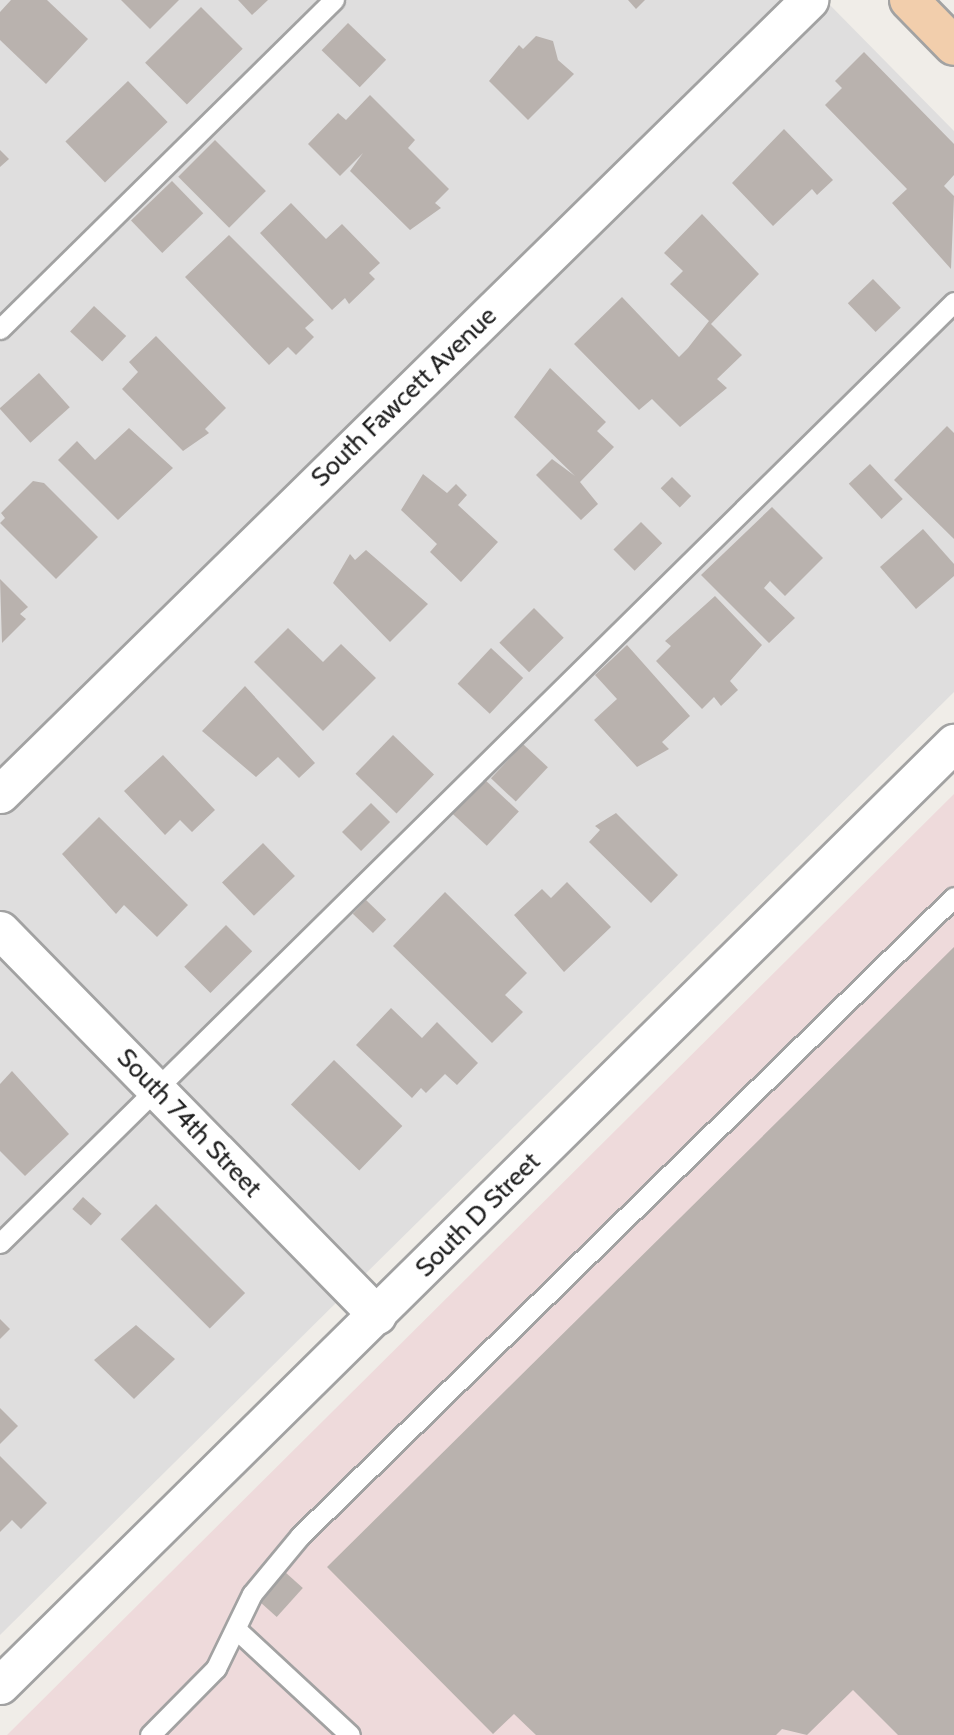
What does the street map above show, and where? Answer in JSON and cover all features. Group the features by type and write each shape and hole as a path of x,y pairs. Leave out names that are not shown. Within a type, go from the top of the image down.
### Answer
{"main road":[{"path":"909,0 954,46"}],"street":[{"name":"South Fawcett Avenue","path":"0,794 809,0"},
{"name":"South D Street","path":"0,1685 954,743"},
{"name":"South 74th Street","path":"0,930 377,1315"}],"lane":[{"path":"0,329 334,0"},
{"path":"0,1243 954,302"},
{"path":"150,1735 216,1668 237,1630 252,1594 300,1536 954,897"},
{"path":"237,1630 350,1735"}],"shaded area":[{"path":"0,0 825,0 954,131 954,692 0,1635"},
{"path":"954,794 954,1735 7,1735"}],"building":[{"path":"11,0 47,0 88,39 46,84 0,40 0,12"},
{"path":"121,0 179,0 150,29"},
{"path":"238,0 268,0 252,15"},
{"path":"628,0 645,0 636,9"},
{"path":"201,7 243,49 187,105 145,63"},
{"path":"348,23 386,60 360,87 322,50"},
{"path":"536,36 553,41 558,60 574,74 528,120 489,81 519,45 523,49"},
{"path":"864,52 954,144 954,175 944,186 954,196 951,269 892,203 907,189 825,105 842,88 835,81"},
{"path":"128,81 168,122 105,182 65,141"},
{"path":"370,95 415,140 408,148 449,189 435,203 441,208 410,230 350,171 363,153 340,176 308,144 338,113 346,120"},
{"path":"784,129 833,180 817,195 812,189 773,226 732,183"},
{"path":"215,140 266,191 229,228 178,177"},
{"path":"0,150 9,159 0,167"},
{"path":"172,181 203,213 162,253 131,221"},
{"path":"291,203 326,239 342,224 380,263 369,273 375,279 349,304 345,298 332,310 260,233"},
{"path":"702,214 759,274 711,324 742,355 717,379 727,388 680,427 652,399 639,410 574,344 622,297 679,357 688,348 709,321 670,284 683,271 664,253"},
{"path":"229,235 314,320 305,328 314,337 296,355 288,347 269,365 185,277"},
{"path":"873,279 901,308 876,332 848,303"},
{"path":"94,306 126,336 102,362 70,332"},
{"path":"156,336 226,408 205,429 209,433 183,451 122,389 138,372 129,362"},
{"path":"550,368 606,422 597,431 614,447 580,482 598,504 581,520 536,475 552,459 575,476 514,417"},
{"path":"39,373 70,407 30,443 0,408"},
{"path":"947,426 954,433 954,539 894,480"},
{"path":"129,428 173,468 118,520 58,460 77,441 95,460"},
{"path":"870,464 903,499 882,519 849,484"},
{"path":"423,474 447,493 456,484 467,495 458,505 498,542 461,582 430,552 437,544 401,510"},
{"path":"672,477 691,496 680,507 661,488"},
{"path":"33,481 44,483 98,537 56,579 0,523 5,518 1,513"},
{"path":"772,507 823,558 785,596 770,581 764,588 795,618 769,643 701,575"},
{"path":"641,522 662,543 635,571 613,550"},
{"path":"923,529 954,564 954,576 916,609 880,567"},
{"path":"366,550 428,604 390,642 333,583 350,554 355,560"},
{"path":"0,579 28,607 20,614 26,619 2,643"},
{"path":"715,596 762,645 730,681 738,690 721,706 714,697 702,709 656,661 671,646 665,641"},
{"path":"534,608 564,638 529,672 499,643"},
{"path":"288,628 323,662 341,644 376,678 323,731 254,662"},
{"path":"627,645 690,716 662,742 669,749 637,767 594,720 617,699 595,675"},
{"path":"491,648 523,678 490,714 458,684"},
{"path":"245,686 315,763 299,778 278,757 256,777 202,731"},
{"path":"393,735 434,775 396,813 355,774"},
{"path":"523,744 548,767 516,802 491,778"},
{"path":"163,755 215,810 192,832 180,820 165,835 124,791"},
{"path":"483,778 519,811 487,846 451,812"},
{"path":"371,803 390,822 361,851 342,832"},
{"path":"616,813 678,875 651,903 589,842 600,830 595,826"},
{"path":"99,817 188,905 157,937 124,905 116,914 62,854"},
{"path":"263,843 295,876 254,916 222,883"},
{"path":"567,882 611,927 564,972 514,915 542,889 551,898"},
{"path":"445,892 527,973 505,995 523,1012 492,1043 393,946"},
{"path":"366,900 386,919 373,933 353,914"},
{"path":"226,925 252,951 210,993 184,967"},
{"path":"954,947 954,1735 898,1735 853,1690 807,1735 782,1729 776,1735 536,1735 514,1714 493,1734 327,1567"},
{"path":"391,1008 422,1038 437,1022 478,1063 457,1085 445,1074 426,1093 421,1088 412,1098 356,1045"},
{"path":"334,1060 402,1126 359,1171 291,1105"},
{"path":"12,1071 69,1134 25,1176 0,1151 0,1084"},
{"path":"83,1197 102,1214 91,1226 72,1209"},
{"path":"156,1204 245,1293 210,1328 121,1239"},
{"path":"0,1319 10,1329 0,1339"},
{"path":"136,1325 175,1359 134,1399 94,1360"},
{"path":"0,1408 18,1426 0,1444"},
{"path":"0,1456 47,1503 21,1529 12,1520 0,1532"},
{"path":"285,1572 303,1588 277,1617 259,1601"}]}
